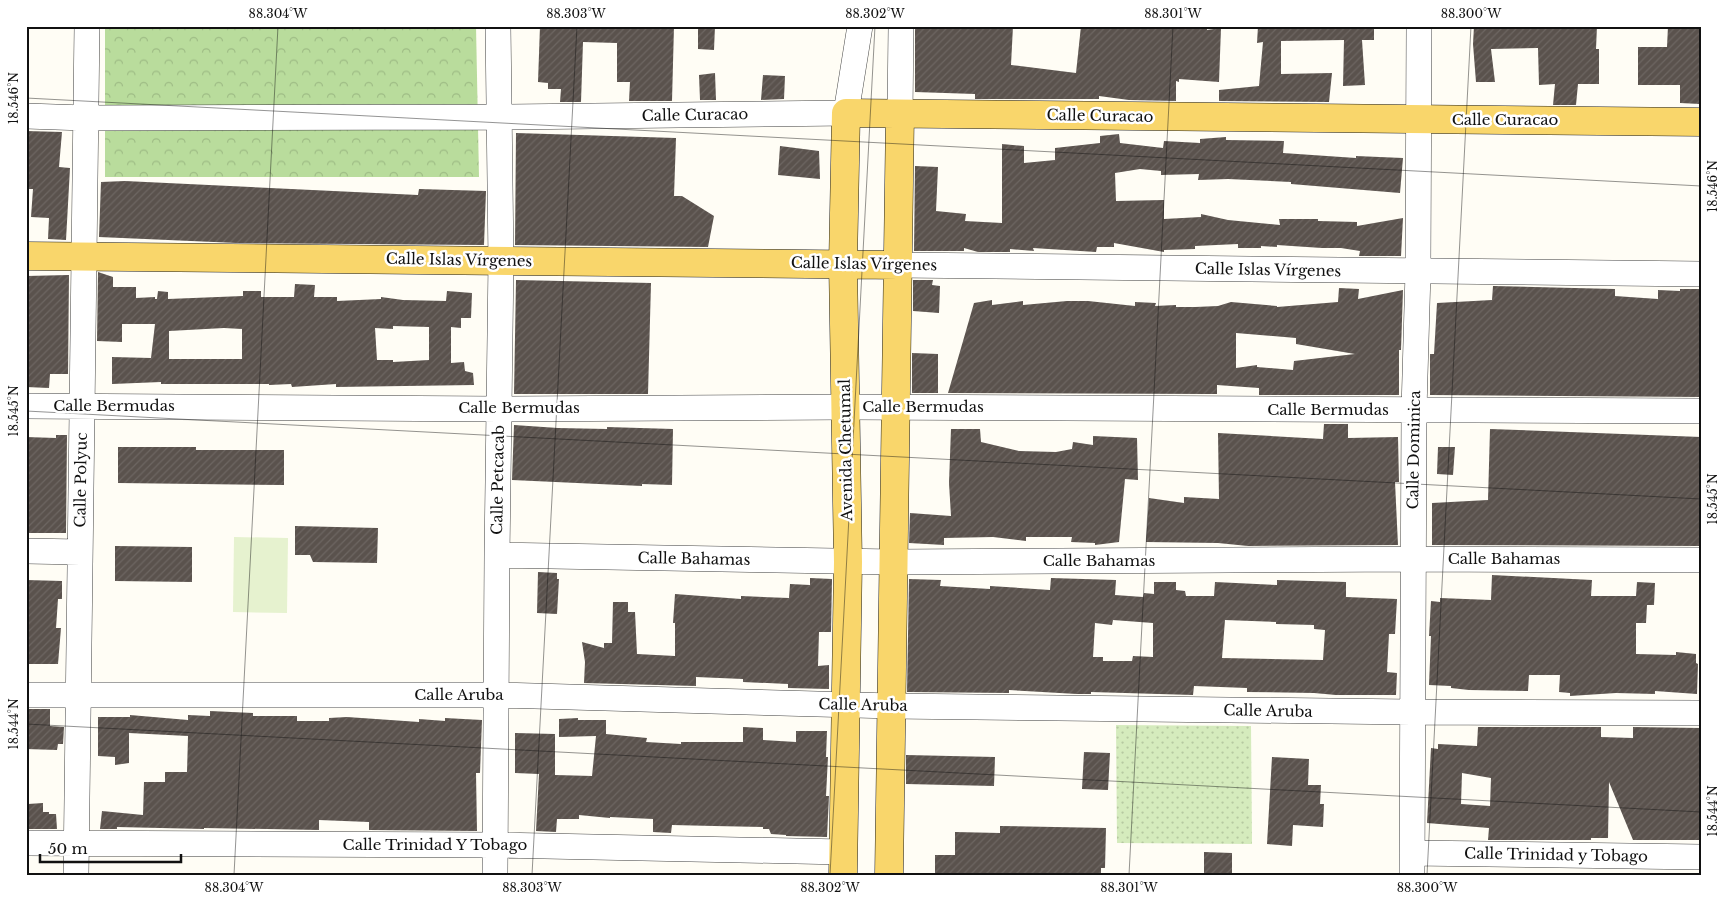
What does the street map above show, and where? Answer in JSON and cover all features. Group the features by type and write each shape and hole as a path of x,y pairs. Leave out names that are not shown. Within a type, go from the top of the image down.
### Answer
{"main road":[{"name":"Calle Curacao","path":"846,113 1701,122"},
{"name":"Avenida Chetumal","path":"843,863 848,562 843,264 846,113"},
{"path":"889,875 900,114"},
{"name":"Calle Islas Vírgenes","path":"26,256 898,265"}],"street":[{"name":"Calle Polyuc","path":"76,875 87,26"},
{"name":"Calle Petcacab","path":"495,875 501,260 498,26"},
{"name":"Avenida Chetumal","path":"846,113 860,26"},
{"path":"900,114 901,26"},
{"name":"Calle Dominica","path":"1412,864 1412,559 1418,272 1419,26"},
{"name":"Calle Curacao","path":"85,118 498,117 846,113"},
{"path":"26,116 85,118"},
{"name":"Calle Islas Vírgenes","path":"898,265 1701,274"},
{"name":"Calle Bermudas","path":"26,406 499,409 846,406 1701,411"},
{"path":"26,551 80,552"},
{"name":"Calle Bahamas","path":"497,555 848,562 1412,559 1701,560"},
{"name":"Calle Aruba","path":"26,695 496,695 892,706 1411,712 1701,713"},
{"name":"Calle Trinidad Y Tobago","path":"26,843 495,845 843,863"},
{"name":"Calle Trinidad y Tobago","path":"1412,864 1701,857"}],"green space":[{"path":"105,26 476,26 479,177 105,177"},
{"path":"234,537 288,538 287,613 233,612"},
{"path":"1116,725 1251,726 1252,844 1117,843"}],"building":[{"path":"540,26 674,26 672,101 629,101 630,82 617,82 617,43 583,42 581,102 560,102 561,89 548,89 548,83 538,82"},
{"path":"698,26 715,26 714,50 698,49"},
{"path":"915,26 1013,26 1011,65 1076,73 1081,26 1207,26 1207,30 1221,28 1219,82 1179,79 1179,82 1176,81 1176,101 1129,100 1099,96 1099,99 975,99 975,94 915,92"},
{"path":"1258,26 1374,26 1374,40 1362,40 1365,85 1343,86 1344,40 1281,41 1281,74 1332,73 1329,102 1219,101 1219,90 1259,86 1263,42 1257,43"},
{"path":"1474,26 1597,26 1596,49 1599,49 1599,84 1578,84 1576,105 1553,105 1555,84 1539,85 1538,48 1491,49 1495,82 1476,82 1473,44"},
{"path":"1668,26 1700,26 1700,104 1680,103 1680,85 1638,85 1638,47 1667,47"},
{"path":"715,73 716,100 700,100 699,75"},
{"path":"763,75 785,76 784,99 761,100"},
{"path":"26,131 62,132 59,167 70,168 66,240 48,239 49,218 31,217 33,189 26,189"},
{"path":"516,133 676,138 674,196 682,196 714,216 708,247 515,245"},
{"path":"1119,134 1120,143 1163,148 1164,141 1200,143 1200,139 1226,137 1226,140 1284,141 1283,153 1356,158 1356,156 1403,158 1400,193 1291,184 1291,182 1228,179 1198,180 1199,174 1161,175 1161,171 1140,169 1115,173 1116,201 1164,200 1164,219 1201,217 1201,214 1228,220 1280,225 1279,219 1318,219 1318,221 1357,222 1357,226 1403,218 1401,256 1359,256 1360,251 1341,248 1277,245 1277,247 1238,248 1238,244 1195,246 1195,249 1164,250 1164,252 1114,243 1114,247 1097,247 1096,252 1033,248 1034,251 1010,249 1010,252 978,252 964,248 964,251 914,251 915,166 938,167 936,211 966,214 965,221 1002,223 1002,144 1024,146 1024,163 1055,160 1055,148 1100,143 1100,136"},
{"path":"780,146 819,151 820,179 778,175"},
{"path":"125,181 418,195 419,189 486,191 484,245 237,243 99,237 101,182"},
{"path":"98,272 113,277 113,287 136,287 136,298 155,297 157,299 158,291 168,292 168,299 243,296 243,291 261,291 261,297 294,297 295,284 315,285 314,297 337,297 337,301 381,299 381,297 403,300 446,301 447,291 472,293 471,318 461,318 461,328 451,327 451,363 464,362 465,371 473,373 474,385 336,387 336,384 292,387 291,384 161,384 161,382 112,384 112,357 151,358 155,324 122,324 122,342 97,341","holes":["393,326 429,327 429,360 393,362 393,360 377,360 375,328 393,329","242,329 242,359 169,359 169,331"]},
{"path":"69,275 68,374 50,374 49,388 26,387 26,276"},
{"path":"516,280 651,283 648,394 514,394"},
{"path":"913,280 933,280 932,285 940,286 939,313 913,311"},
{"path":"1493,286 1615,289 1615,296 1658,299 1658,290 1680,291 1680,289 1701,289 1701,397 1430,395 1430,354 1434,354 1437,303 1492,300"},
{"path":"1339,288 1359,289 1358,299 1403,290 1401,350 1399,350 1399,395 1259,395 1259,388 1217,385 1217,394 948,393 974,303 992,300 992,305 1023,301 1023,305 1088,301 1135,306 1135,302 1156,303 1155,306 1176,305 1176,307 1195,307 1218,306 1231,302 1277,307 1338,302","holes":["1236,333 1296,338 1296,344 1355,354 1294,361 1293,370 1257,367 1257,365 1236,368"]},
{"path":"912,353 938,354 938,393 912,393"},
{"path":"1324,424 1348,424 1348,438 1398,437 1399,482 1395,482 1398,545 1248,546 1218,543 1146,542 1149,498 1184,503 1184,497 1219,499 1218,433 1323,439"},
{"path":"514,425 558,428 673,429 672,485 642,484 642,486 512,480"},
{"path":"951,429 980,429 981,442 1019,451 1056,452 1072,449 1073,442 1093,445 1093,436 1137,438 1138,480 1125,479 1119,542 1095,545 1095,543 1071,542 1072,537 1026,537 1026,541 993,537 944,538 944,545 909,543 910,513 951,516 949,483"},
{"path":"1490,429 1701,437 1701,546 1432,545 1432,503 1488,500"},
{"path":"56,435 67,435 66,533 26,533 26,437 56,438"},
{"path":"118,447 196,447 196,450 284,450 284,485 118,483"},
{"path":"1438,447 1455,447 1453,475 1437,474"},
{"path":"295,526 378,528 377,563 313,562 310,555 295,555"},
{"path":"115,546 192,547 192,582 115,581"},
{"path":"538,572 557,573 557,579 559,579 557,614 537,613"},
{"path":"1492,575 1592,580 1591,596 1636,596 1637,582 1655,583 1654,605 1647,605 1646,623 1636,623 1636,654 1676,655 1676,652 1696,654 1696,663 1698,664 1697,694 1655,691 1655,694 1616,693 1570,696 1570,693 1559,692 1560,675 1529,675 1528,691 1469,690 1451,688 1451,686 1429,685 1431,601 1440,602 1440,598 1491,600"},
{"path":"810,578 832,579 831,632 819,632 818,666 829,665 829,689 788,688 788,684 743,682 743,679 696,677 696,686 584,683 585,662 582,642 604,648 604,643 612,643 613,602 628,602 628,612 635,612 637,654 675,656 675,623 673,623 675,594 741,599 741,596 789,598 790,584 810,585"},
{"path":"1051,578 1116,580 1115,595 1143,597 1144,593 1154,594 1154,582 1176,582 1176,590 1185,591 1186,596 1214,596 1215,582 1277,585 1277,580 1346,582 1346,597 1397,599 1395,634 1389,634 1387,672 1397,673 1396,695 1247,692 1247,688 1194,686 1193,695 1091,692 1091,694 1077,694 1009,690 1009,693 907,692 909,579 941,580 940,586 990,589 990,586 1050,590","holes":["1113,620 1153,623 1153,657 1133,656 1132,661 1103,661 1103,657 1093,657 1095,623 1112,625","1225,620 1314,625 1314,629 1325,630 1323,660 1222,658"]},
{"path":"26,580 62,581 62,599 58,599 56,628 61,628 58,664 26,664"},
{"path":"26,709 50,709 50,726 64,727 63,744 58,744 57,750 26,749"},
{"path":"210,711 253,713 253,716 297,716 297,721 329,721 329,718 347,717 419,722 419,719 445,721 445,718 482,720 480,773 476,773 477,831 369,830 369,822 319,820 319,830 117,827 117,829 100,829 102,811 143,815 144,782 165,782 165,772 187,772 188,736 129,733 129,763 115,765 115,757 98,756 98,717 130,717 130,715 188,720 188,715 210,716"},
{"path":"578,718 578,720 606,720 606,734 647,738 646,742 681,744 681,742 743,742 743,727 763,728 763,740 796,742 796,731 827,731 826,796 829,796 827,837 771,834 769,829 763,829 763,827 672,825 671,833 653,832 653,819 579,815 579,819 557,819 556,832 536,831 539,774 515,773 515,733 555,734 555,775 592,776 596,736 559,737 559,719"},
{"path":"1478,727 1601,727 1601,737 1633,738 1633,727 1701,728 1701,840 1633,840 1609,782 1608,838 1591,838 1591,840 1488,840 1489,828 1427,823 1431,748 1438,749 1438,744 1477,746","holes":["1462,773 1491,778 1490,806 1461,804"]},
{"path":"1084,752 1110,753 1108,790 1082,789"},
{"path":"906,755 995,757 994,786 906,784"},
{"path":"1272,757 1309,759 1308,785 1321,785 1320,804 1324,804 1323,827 1293,825 1292,846 1267,844"},
{"path":"43,803 43,812 56,814 57,829 28,829 28,804"},
{"path":"1000,826 1106,828 1105,868 1101,868 1101,875 935,874 935,855 955,855 955,832 1000,833"},
{"path":"1204,852 1232,853 1232,875 1204,875"}]}
